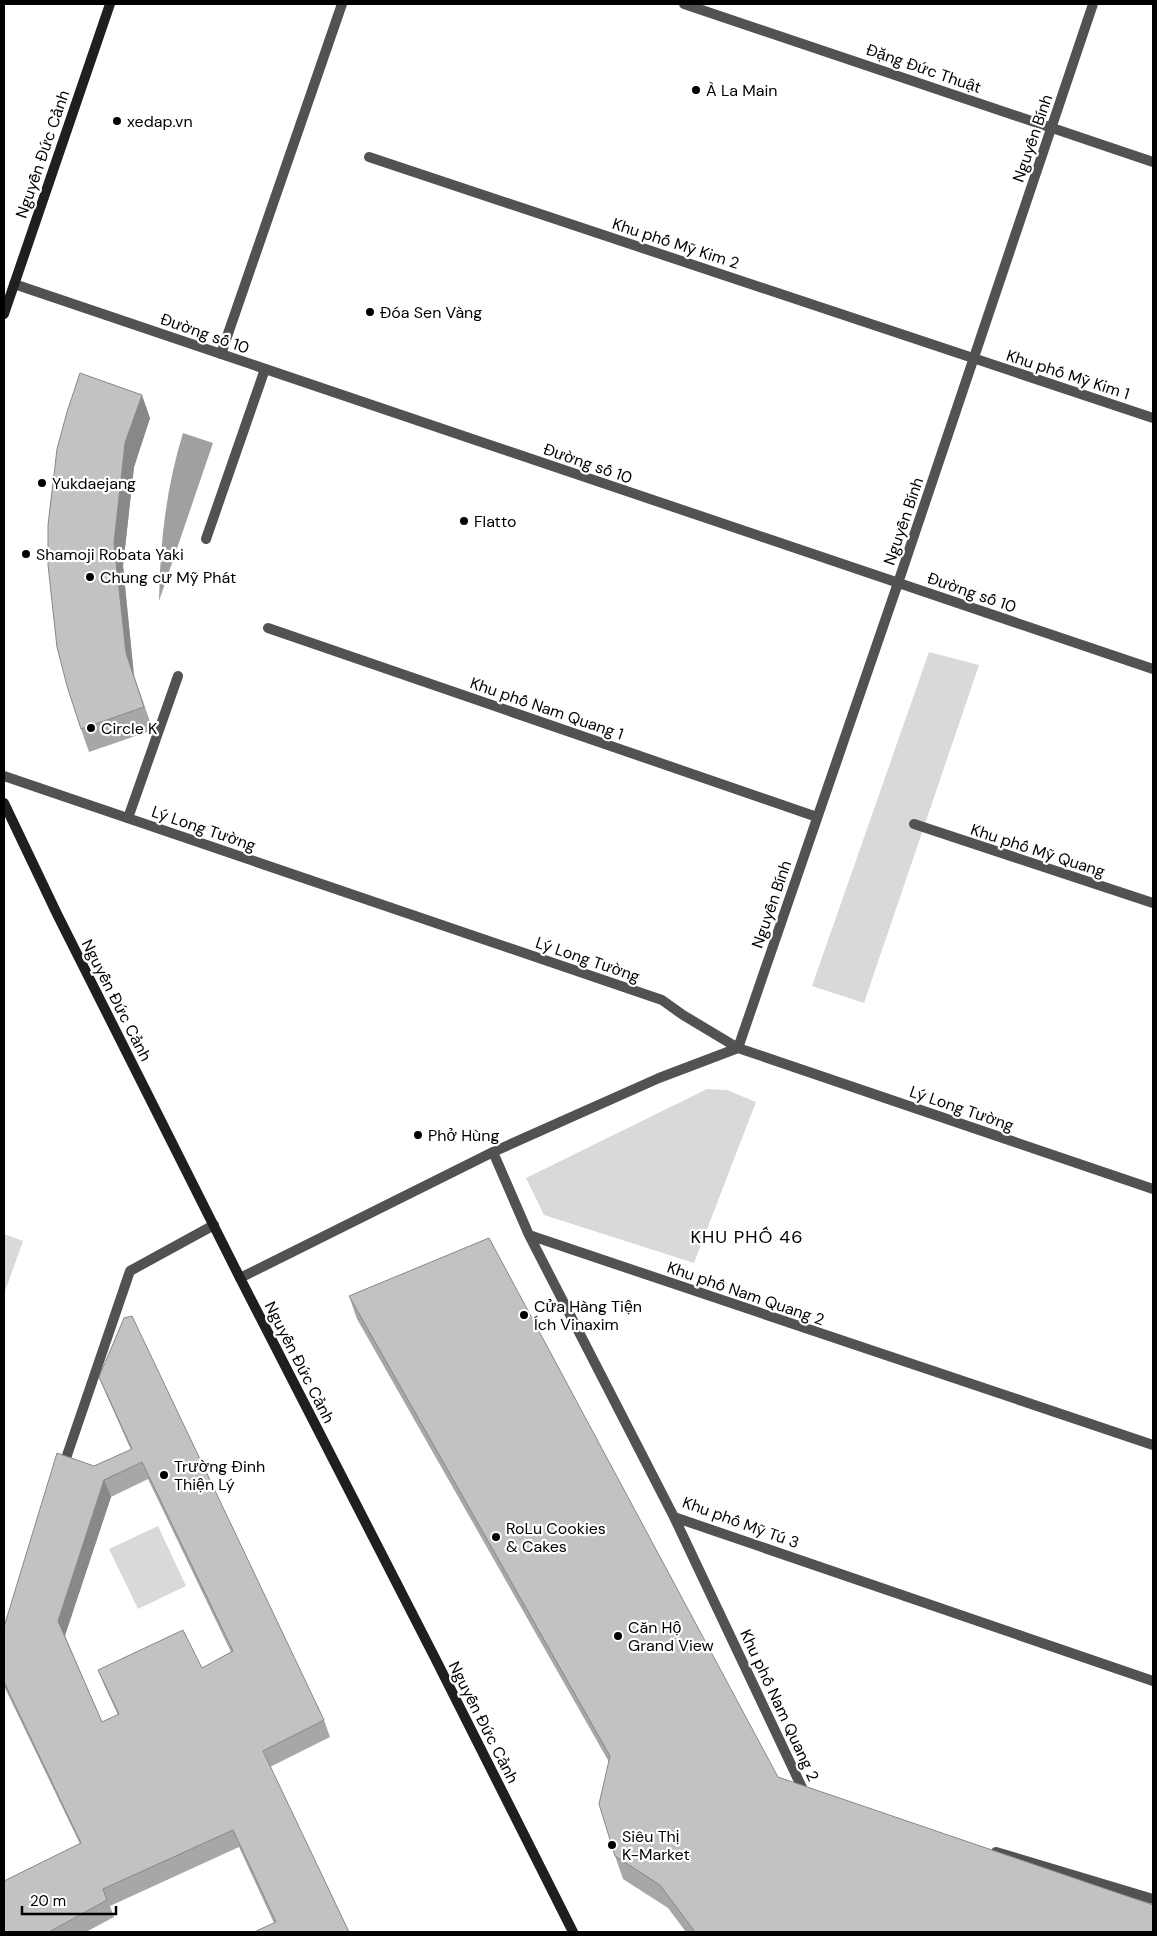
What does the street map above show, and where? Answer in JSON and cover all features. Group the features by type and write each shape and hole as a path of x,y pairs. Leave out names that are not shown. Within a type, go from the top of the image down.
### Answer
{"main road":[{"name":"Nguyễn Đức Cảnh","path":"4,314 110,4"},
{"name":"Nguyễn Đức Cảnh","path":"4,803 57,914 240,1278 430,1647 573,1932"}],"street":[{"path":"221,354 342,4"},
{"name":"Đặng Đức Thuật","path":"684,4 1153,162"},
{"name":"Nguyễn Bính","path":"738,1048 898,583 1093,4"},
{"name":"Khu phố Mỹ Kim 2","path":"369,157 974,358"},
{"name":"Đường số 10","path":"14,284 1153,669"},
{"name":"Khu phố Mỹ Kim 1","path":"974,358 1153,418"},
{"path":"206,539 265,369"},
{"name":"Khu phố Nam Quang 1","path":"268,628 817,817"},
{"path":"128,818 178,676"},
{"name":"Lý Long Tường","path":"4,776 662,1000 738,1048 1153,1189"},
{"name":"Khu phố Mỹ Quang","path":"914,824 1153,903"},
{"path":"240,1278 493,1152 659,1078 738,1048"},
{"name":"Khu phố Mỹ Tú 3","path":"493,1152 529,1235 674,1517 1153,1681"},
{"path":"58,1484 130,1271 214,1225"},
{"name":"Khu phố Nam Quang 2","path":"529,1235 1153,1446"},
{"name":"Khu phố Nam Quang 2","path":"674,1517 805,1794 815,1797"},
{"path":"984,1848 1153,1899"}],"shaded area":[{"path":"183,433 213,443 159,601 161,558 168,495"},
{"path":"929,652 979,665 864,1003 812,986"},
{"path":"707,1089 727,1090 756,1102 694,1263 544,1215 526,1178"},
{"path":"4,1234 23,1241 4,1294"},
{"path":"158,1526 186,1586 138,1609 109,1549"}],"building":[{"name":"Chung cư Mỹ Phát","path":"80,373 142,395 125,443 114,543 126,653 144,707 81,729 57,647 48,565 48,525 57,449"},
{"name":"Căn Hộ Grand View","path":"489,1238 778,1777 1153,1905 1153,1932 695,1932 660,1885 615,1856 599,1804 610,1756 349,1296"},
{"path":"132,1316 324,1720 263,1751 349,1932 254,1932 276,1922 233,1830 103,1889 107,1900 49,1932 4,1932 4,1881 81,1843 4,1682 4,1627 57,1453 94,1466 132,1449 99,1377 124,1318","holes":["142,1462 233,1651 202,1668 183,1630 98,1670 119,1714 102,1722 58,1621 104,1480"]}],"place":[{"name":"À La Main","path":"696,90"},
{"name":"xedap.vn","path":"117,121"},
{"name":"Đóa Sen Vàng","path":"370,312"},
{"name":"Yukdaejang","path":"42,483"},
{"name":"Flatto","path":"464,521"},
{"name":"Shamoji Robata Yaki","path":"26,554"},
{"name":"Chung cư Mỹ Phát","path":"90,577"},
{"name":"Circle K","path":"91,728"},
{"name":"Phở Hùng","path":"418,1135"},
{"name":"Cửa Hàng Tiện Ích Vinaxim","path":"524,1315"},
{"name":"Trường Đinh Thiện Lý","path":"164,1475"},
{"name":"RoLu Cookies & Cakes","path":"496,1537"},
{"name":"Căn Hộ Grand View","path":"618,1636"},
{"name":"Siêu Thị K-Market","path":"612,1845"}],"district":[{"name":"KHU PHỐ 46","path":"747,1237"}]}
